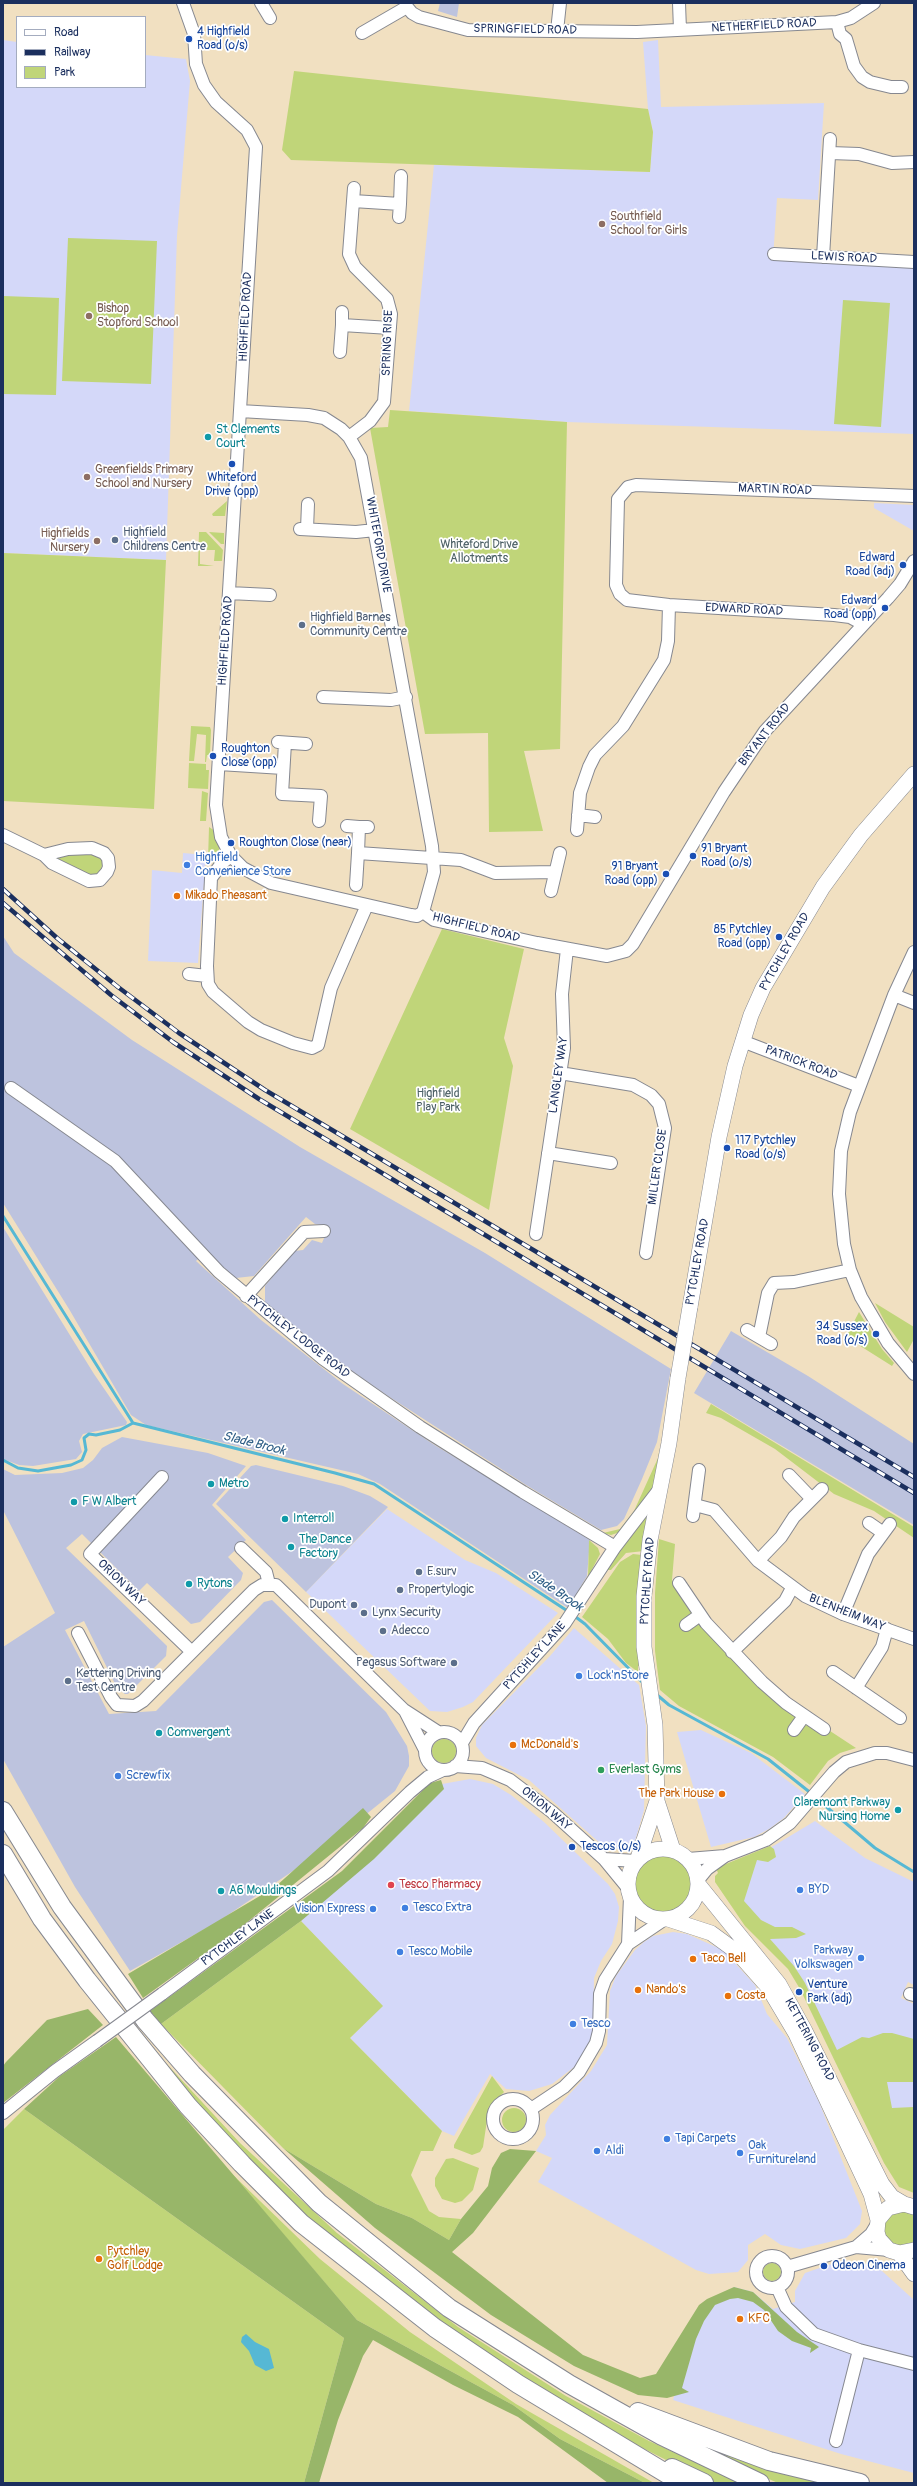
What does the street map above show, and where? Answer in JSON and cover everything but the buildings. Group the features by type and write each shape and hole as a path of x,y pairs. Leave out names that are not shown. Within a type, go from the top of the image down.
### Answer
{"highway":[{"path":"3,1811 62,1907 145,2020 192,2074 313,2198 449,2308 569,2384 662,2436 760,2483"},
{"path":"3,1854 51,1931 174,2088 242,2164 301,2222 435,2328 518,2384 605,2435 682,2483"},
{"path":"569,2384 769,2461 860,2483"},
{"path":"605,2435 704,2483"}],"main road":[{"name":"PYTCHLEY ROAD","path":"673,1850 657,1801 657,1764 653,1711 647,1663 644,1596 650,1540 719,1138 742,1042 763,988 823,887 861,835 914,774"},
{"name":"PYTCHLEY ROAD","path":"637,1859 657,1801"},
{"path":"654,1849 673,1850 688,1859 695,1869 698,1882 696,1896 690,1907 680,1915 666,1919 656,1918 640,1911 629,1892 629,1873 637,1859 654,1849"},
{"name":"KETTERING ROAD","path":"698,1882 779,1984 805,2031 882,2184 892,2196 911,2206"},
{"name":"KETTERING ROAD","path":"666,1919 710,1933 737,1952 768,1987 796,2034 871,2194 878,2222 879,2239 894,2252"},
{"path":"878,2222 888,2208 911,2206"},
{"path":"894,2252 914,2250"},
{"path":"894,2252 914,2274"}],"street":[{"name":"HIGHFIELD ROAD","path":"183,3 194,34 196,64 204,85 216,102 247,130 256,147 216,815 221,837 231,856 254,876 271,883 417,916 423,912 432,919 450,924 606,956 618,955 626,951 633,944 642,928"},
{"path":"261,3 270,18"},
{"path":"558,31 560,3"},
{"path":"679,3 680,30"},
{"name":"NETHERFIELD ROAD","path":"650,31 837,22 851,18 874,3"},
{"path":"362,33 407,5"},
{"name":"SPRINGFIELD ROAD","path":"407,5 412,13 419,17 459,29 650,31"},
{"path":"837,22 840,34 846,39 854,66 862,77 870,82 891,87 902,87"},
{"path":"823,257 830,139"},
{"path":"830,152 859,154 892,163 914,162"},
{"path":"399,217 402,176"},
{"name":"SPRING RISE","path":"349,437 370,420 384,402 391,314 387,299 355,267 349,254 354,188"},
{"path":"353,201 400,204"},
{"name":"LEWIS ROAD","path":"774,254 914,262"},
{"path":"340,352 342,312"},
{"path":"342,325 390,328"},
{"name":"WHITEFORD DRIVE","path":"240,411 317,416 332,422 349,437 363,464 406,698 433,859 434,872 423,912"},
{"name":"MARTIN ROAD","path":"623,597 618,590 615,580 617,506 621,492 628,487 636,485 914,496"},
{"path":"308,504 304,529 356,532 375,530"},
{"name":"BRYANT ROAD","path":"642,928 724,792 752,750 786,707 900,584 914,561"},
{"path":"229,593 270,595"},
{"name":"EDWARD ROAD","path":"623,597 632,602 834,615 850,617 863,624"},
{"path":"577,830 583,781 595,755 623,726 664,660 668,641 669,605"},
{"path":"323,696 391,700 406,698"},
{"path":"306,744 281,742 283,768 282,794 321,796 319,820"},
{"path":"219,764 283,768"},
{"path":"578,815 595,817"},
{"path":"347,826 364,827 358,853 356,885"},
{"path":"3,835 44,855 52,863 89,881 100,880 107,872 109,867 108,858 104,853 92,848 68,849 44,855"},
{"path":"358,853 461,860 496,873 555,872"},
{"path":"551,891 560,853"},
{"path":"231,856 222,863 212,878 207,976 213,992 248,1022 261,1030 293,1043 316,1047 332,988 367,905"},
{"name":"LANGLEY WAY","path":"536,1234 566,1036 562,994 567,949"},
{"path":"914,952 894,995 846,1124 839,1172 840,1218 850,1270 873,1320 888,1343 914,1374"},
{"path":"189,974 207,976"},
{"path":"894,995 914,1003"},
{"name":"PATRICK ROAD","path":"742,1042 859,1086"},
{"name":"MILLER CLOSE","path":"560,1073 634,1085 651,1095 659,1104 665,1128 643,1244"},
{"name":"PYTCHLEY LODGE ROAD","path":"11,1088 115,1161 219,1272 322,1358 420,1427 518,1490 615,1547"},
{"path":"548,1153 605,1162 598,1173"},
{"path":"538,1219 550,1221"},
{"path":"246,1296 304,1232 324,1231"},
{"path":"759,1337 768,1293 774,1283 794,1282 850,1270"},
{"path":"747,1330 771,1344"},
{"name":"BLENHEIM WAY","path":"699,1470 694,1510 707,1507 719,1515 734,1536 758,1561 792,1588 823,1606 914,1639"},
{"path":"789,1475 812,1499"},
{"name":"ORION WAY","path":"162,1477 90,1554 192,1652"},
{"name":"PYTCHLEY LANE","path":"462,1745 474,1723 565,1623 578,1606 615,1547 660,1488"},
{"path":"758,1561 781,1537 794,1517 822,1489"},
{"path":"843,1614 868,1554 886,1528 869,1522"},
{"path":"241,1548 266,1572 269,1584"},
{"path":"679,1582 700,1615 732,1652 762,1682 804,1716 824,1729"},
{"path":"78,1632 111,1697 117,1705 127,1707 143,1702 254,1590 269,1584 280,1587 404,1710 442,1732 458,1737 462,1745 463,1755 455,1766 443,1770 431,1765 404,1710"},
{"path":"732,1652 785,1601 792,1588"},
{"path":"686,1625 700,1615"},
{"path":"856,1688 882,1647 887,1629"},
{"path":"833,1672 900,1718"},
{"path":"794,1730 804,1716"},
{"path":"425,1753 427,1741 442,1732 474,1723"},
{"name":"ORION WAY","path":"462,1745 482,1768"},
{"name":"PYTCHLEY LANE","path":"410,1792 421,1772 425,1753"},
{"path":"698,1882 707,1869 725,1856 766,1840 790,1823 834,1772 846,1762 863,1755 887,1753 914,1760"},
{"name":"ORION WAY","path":"455,1766 482,1768 510,1780 552,1812 604,1859 629,1892"},
{"name":"PYTCHLEY LANE","path":"3,2113 55,2071 328,1871 410,1792 428,1778 443,1770"},
{"path":"688,1859 725,1856"},
{"path":"604,1859 637,1859"},
{"path":"628,1944 629,1892"},
{"path":"531,2109 564,2087 579,2072 596,2043 600,2032 600,1994 605,1980 628,1944 666,1919"},
{"path":"856,2247 871,2234 878,2222"},
{"path":"787,2267 856,2247 894,2252"},
{"path":"772,2256 783,2262 787,2267 786,2279 777,2287 770,2288 759,2282 756,2275 757,2265 765,2258 772,2256"},
{"path":"777,2287 786,2307 814,2334 860,2350 914,2364"},
{"path":"836,2441 860,2350"}],"shaded area":[{"path":"440,3 459,3 457,17 438,11"},
{"name":"Bishop Stopford School","path":"3,40 16,42 16,88 146,88 146,55 186,59 190,81 177,236 166,560 3,553"},
{"name":"Southfield School for Girls","path":"658,40 661,107 824,103 818,200 777,198 773,259 914,268 914,434 567,422 409,411 434,165 650,172 653,132 648,109 643,42"},
{"path":"874,503 914,505 914,531 874,508"},
{"path":"183,853 206,855 198,963 148,961 152,870 182,873"},
{"path":"3,936 14,953 132,1040 300,1147 485,1253 671,1369 657,1442 642,1479 624,1519 617,1526 601,1530 526,1485 388,1396 332,1357 265,1303 265,1286 294,1251 303,1250 312,1240 322,1243 329,1226 315,1224 306,1217 254,1276 236,1278 205,1252 196,1261 261,1320 343,1384 433,1444 590,1540 587,1576 568,1608 380,1484 358,1474 146,1425 131,1415 69,1309 3,1203"},
{"path":"3,1227 94,1374 127,1422 126,1425 83,1434 79,1441 82,1452 76,1459 33,1466 19,1465 3,1459"},
{"path":"731,1331 808,1376 914,1444 914,1525 694,1393"},
{"path":"122,1437 208,1453 246,1466 212,1505 246,1540 228,1557 243,1573 241,1580 200,1622 191,1624 147,1583 139,1591 82,1534 66,1548 167,1646 166,1656 128,1694 125,1694 117,1688 84,1621 65,1630 109,1714 156,1711 264,1602 272,1600 386,1712 407,1746 409,1756 409,1766 395,1791 312,1858 219,1921 130,1971 75,1887 3,1759 3,1647 55,1613 3,1510 3,1469 15,1475 62,1473 83,1468 93,1460 102,1448"},
{"path":"256,1465 343,1486 370,1496 388,1507 306,1592 216,1504 251,1466"},
{"path":"387,1509 465,1560 496,1573 558,1613 473,1702 463,1707 447,1712 430,1711 306,1592"},
{"path":"574,1628 639,1685 646,1726 644,1810 635,1841 624,1849 608,1848 602,1845 529,1780 486,1758 476,1746 476,1738 482,1725 550,1656"},
{"path":"701,1730 751,1753 805,1794 784,1818 769,1829 754,1837 711,1847 677,1732"},
{"path":"470,1779 493,1784 511,1795 544,1822 608,1884 615,1894 619,1907 618,1921 612,1944 601,1961 594,1978 593,2039 578,2064 552,2084 529,2091 506,2089 490,2074 454,2136 442,2131 350,2038 382,2006 301,1921 425,1797 442,1784"},
{"path":"815,1821 865,1858 914,1882 914,1985 908,1982 901,1998 914,2004 914,2187 897,2178 801,1981 733,1891 755,1857"},
{"path":"673,1932 687,1934 723,1950 755,1985 767,2014 787,2038 819,2102 862,2211 860,2224 846,2238 800,2249 781,2245 765,2234 748,2245 748,2260 738,2272 709,2274 696,2270 538,2182 552,2158 536,2151 546,2135 545,2125 550,2115 591,2071 607,2045 610,1991 616,1976 635,1950 644,1942 653,1936"},
{"path":"840,2261 866,2264 882,2271 914,2300 914,2473 841,2454 673,2400 696,2320 734,2287 753,2292 773,2309 795,2302 795,2291 805,2273"}],"green space":[{"path":"294,71 648,109 653,132 650,172 291,160 282,150"},
{"path":"68,238 157,241 151,384 62,381"},
{"path":"3,296 59,298 56,395 3,394"},
{"path":"843,300 890,303 881,427 834,424"},
{"name":"Whiteford Drive Allotments","path":"390,410 567,422 560,749 524,751 543,831 489,832 488,733 425,734 370,428 388,427"},
{"path":"227,501 225,516 213,516 212,514"},
{"path":"199,532 206,532 223,550 222,561 214,561 215,550 200,550 200,564 214,566 198,566"},
{"path":"209,532 224,533 224,544 221,544"},
{"path":"3,553 166,560 154,809 3,801"},
{"path":"191,726 210,727 210,755 207,755 206,762 206,735 197,734 194,761 189,761"},
{"path":"189,763 206,764 206,770 209,770 208,789 188,788"},
{"path":"202,791 208,793 206,821 200,821"},
{"path":"209,827 215,831 219,843 219,857 214,863 208,860"},
{"path":"82,852 99,855 103,861 100,874 92,877 56,860 56,857"},
{"name":"Highfield Play Park","path":"442,929 524,949 504,1038 513,1066 489,1210 350,1129"},
{"path":"875,1303 914,1327 914,1339 907,1352 885,1322"},
{"path":"859,1312 882,1349 894,1363 892,1366 846,1337"},
{"path":"711,1404 914,1527 914,1538 874,1511 834,1494 775,1449 721,1418 706,1413"},
{"path":"660,1447 654,1488 620,1532 611,1535 603,1533 620,1529 634,1511 658,1458"},
{"path":"649,1510 644,1551 626,1553 611,1570 607,1570 617,1553"},
{"path":"659,1539 675,1544 672,1580 691,1609 691,1616 794,1712 803,1725 824,1727 856,1748 840,1753 828,1761 810,1785 773,1757 679,1706 660,1690 655,1651 655,1593"},
{"path":"589,1540 598,1548 600,1554 588,1577"},
{"path":"633,1554 642,1555 643,1665 638,1666 638,1672 626,1663 608,1639 582,1617 620,1562"},
{"path":"444,1739 453,1742 456,1751 453,1760 444,1763 435,1760 432,1751 435,1742"},
{"path":"441,1780 444,1789 374,1859 301,1921 161,2024 150,2011 342,1871 430,1783"},
{"path":"363,1808 371,1817 363,1828 240,1928 143,1998 128,1974 275,1887"},
{"path":"770,1846 774,1849 776,1857 768,1862 757,1860 744,1901 761,1920 775,1927 792,1927 806,1934 796,1938 770,1939 794,1966 805,1983 837,2050 862,2037 869,2038 883,2033 892,2033 914,2039 914,2082 887,2082 892,2108 914,2107 914,2193 899,2187 884,2163 800,1989 788,1969 745,1926 715,1882 715,1876 718,1873 716,1868"},
{"path":"657,1854 669,1854 684,1862 692,1877 692,1889 684,1904 669,1912 657,1912 642,1904 634,1889 634,1877 642,1862"},
{"path":"301,1921 383,2006 350,2038 442,2131 433,2151 421,2151 411,2175 429,2211 439,2217 461,2219 449,2240 412,2218 376,2204 283,2148 161,2024"},
{"path":"88,2009 103,2025 3,2103 3,2066 6,2062 47,2020"},
{"path":"116,2037 357,2320 513,2405 560,2439 645,2483 608,2483 518,2417 453,2385 373,2340 363,2356 338,2420 319,2483 304,2483 344,2338 24,2109 60,2076"},
{"path":"161,2062 165,2062 240,2143 337,2233 458,2327 566,2396 649,2441 741,2483 715,2483 672,2463 623,2438 486,2358 320,2231 232,2145"},
{"path":"492,2076 504,2092 489,2107 483,2147 480,2152 472,2155 454,2148 454,2145"},
{"path":"514,2108 523,2111 526,2120 523,2129 514,2132 505,2129 502,2120 505,2111"},
{"name":"Pytchley Golf Lodge","path":"24,2109 344,2338 304,2483 3,2483 3,2130"},
{"path":"283,2148 376,2204 412,2218 449,2240 461,2219 488,2186 492,2168 501,2153 510,2149 536,2151 473,2233 452,2252 583,2355 640,2378 656,2374 699,2305 707,2299 734,2287 753,2292 797,2332 819,2347 810,2353 811,2348 792,2341 778,2331 764,2310 753,2302 738,2298 730,2299 715,2305 704,2321 696,2339 682,2388 689,2392 667,2398 638,2395 574,2366 491,2315 375,2228"},
{"path":"453,2158 479,2168 473,2190 462,2201 455,2203 442,2199 435,2186 435,2178 446,2159"},
{"path":"229,2171 320,2259 410,2332 516,2404 654,2483 645,2483 560,2439 513,2405 357,2320"},
{"path":"897,2211 909,2212 914,2215 914,2241 909,2245 898,2245 892,2243 885,2235 884,2223 887,2218"},
{"path":"768,2263 776,2263 781,2268 779,2279 776,2281 768,2281 763,2276 763,2268"},
{"path":"705,2446 823,2483 778,2483 704,2451"}],"water":[{"path":"246,2334 255,2342 269,2349 274,2368 266,2371 255,2365 249,2351 241,2342 242,2337"}],"waterway":[{"name":"Slade Brook","path":"3,1216 133,1423"},
{"name":"Slade Brook","path":"3,1460 18,1468 38,1471 71,1465 82,1460 86,1450 84,1438 89,1434 96,1435 120,1430 133,1423 335,1473 374,1484 569,1612"},
{"name":"Slade Brook","path":"573,1615 585,1624 644,1684"},
{"name":"Slade Brook","path":"656,1694 669,1705 768,1759 812,1794"},
{"name":"Slade Brook","path":"816,1798 875,1848 914,1872"}],"railway":[{"path":"3,889 57,938 118,987 179,1033 265,1090 914,1477"},
{"path":"3,903 111,995 173,1042 259,1099 914,1493"}],"place":[{"name":"4 Highfield Road (o/s)","path":"189,39"},
{"name":"Southfield School for Girls","path":"602,224"},
{"name":"Bishop Stopford School","path":"89,316"},
{"name":"St Clements Court","path":"208,437"},
{"name":"Whiteford Drive (opp)","path":"232,464"},
{"name":"Greenfields Primary School and Nursery","path":"87,477"},
{"name":"Highfield Childrens Centre","path":"115,540"},
{"name":"Highfields Nursery","path":"97,541"},
{"name":"Edward Road (adj)","path":"903,565"},
{"name":"Edward Road (opp)","path":"885,608"},
{"name":"Highfield Barnes Community Centre","path":"302,625"},
{"name":"Roughton Close (opp)","path":"213,756"},
{"name":"Roughton Close (near)","path":"231,843"},
{"name":"91 Bryant Road (o/s)","path":"693,856"},
{"name":"Highfield Convenience Store","path":"187,865"},
{"name":"91 Bryant Road (opp)","path":"666,874"},
{"name":"Mikado Pheasant","path":"177,896"},
{"name":"85 Pytchley Road (opp)","path":"779,937"},
{"name":"117 Pytchley Road (o/s)","path":"727,1148"},
{"name":"34 Sussex Road (o/s)","path":"876,1334"},
{"name":"Metro","path":"211,1484"},
{"name":"F W Albert","path":"74,1502"},
{"name":"Interroll","path":"285,1519"},
{"name":"The Dance Factory","path":"291,1547"},
{"name":"E.surv","path":"419,1572"},
{"name":"Rytons","path":"189,1584"},
{"name":"Propertylogic","path":"400,1590"},
{"name":"Dupont","path":"354,1605"},
{"name":"Lynx Security","path":"364,1613"},
{"name":"Adecco","path":"383,1631"},
{"name":"Pegasus Software","path":"454,1663"},
{"name":"Lock'nStore","path":"579,1676"},
{"name":"Kettering Driving Test Centre","path":"68,1681"},
{"name":"Comvergent","path":"159,1733"},
{"name":"McDonald's","path":"513,1745"},
{"name":"Everlast Gyms","path":"601,1770"},
{"name":"Screwfix","path":"118,1776"},
{"name":"The Park House","path":"722,1794"},
{"name":"Claremont Parkway Nursing Home","path":"898,1810"},
{"name":"Tescos (o/s)","path":"572,1847"},
{"name":"Tesco Pharmacy","path":"391,1885"},
{"name":"BYD","path":"800,1890"},
{"name":"A6 Mouldings","path":"221,1891"},
{"name":"Tesco Extra","path":"405,1908"},
{"name":"Vision Express","path":"373,1909"},
{"name":"Tesco Mobile","path":"400,1952"},
{"name":"Parkway Volkswagen","path":"861,1958"},
{"name":"Taco Bell","path":"693,1959"},
{"name":"Nando's","path":"638,1990"},
{"name":"Venture Park (adj)","path":"799,1992"},
{"name":"Costa","path":"728,1996"},
{"name":"Tesco","path":"573,2024"},
{"name":"Tapi Carpets","path":"667,2139"},
{"name":"Aldi","path":"597,2151"},
{"name":"Oak Furnitureland","path":"740,2153"},
{"name":"Pytchley Golf Lodge","path":"99,2259"},
{"name":"Odeon Cinema","path":"824,2266"},
{"name":"KFC","path":"740,2319"}]}
